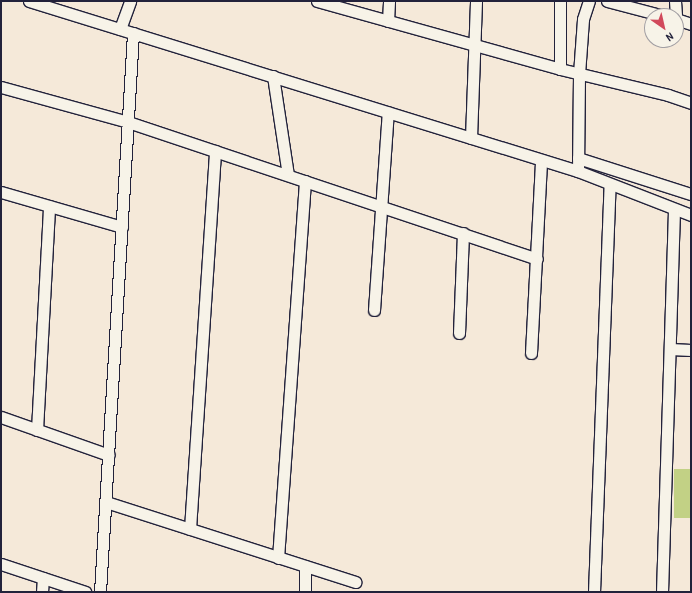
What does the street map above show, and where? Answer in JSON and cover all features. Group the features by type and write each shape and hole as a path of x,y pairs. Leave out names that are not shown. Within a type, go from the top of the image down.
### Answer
{"street":[{"path":"29,1 578,171 691,215"},
{"path":"120,29 130,1"},
{"path":"317,1 560,69 668,94 691,102"},
{"path":"388,21 389,1"},
{"path":"471,138 476,1"},
{"path":"560,1 560,69"},
{"path":"578,171 579,74 583,19 589,1"},
{"path":"607,1 644,11"},
{"path":"100,592 133,33"},
{"path":"273,76 288,175"},
{"path":"1,88 128,122 537,259"},
{"path":"374,310 388,112"},
{"path":"190,529 215,151"},
{"path":"578,158 691,194"},
{"path":"531,353 541,160"},
{"path":"278,558 305,181"},
{"path":"594,592 610,184"},
{"path":"1,192 122,227"},
{"path":"37,430 49,206"},
{"path":"662,592 674,209"},
{"path":"459,333 463,233"},
{"path":"670,349 691,350"},
{"path":"1,417 109,455"},
{"path":"106,502 355,582"},
{"path":"1,564 85,592"},
{"path":"305,592 306,566"},
{"path":"42,592 43,578"}],"green space":[{"path":"674,469 691,469 691,518 674,518"}]}
